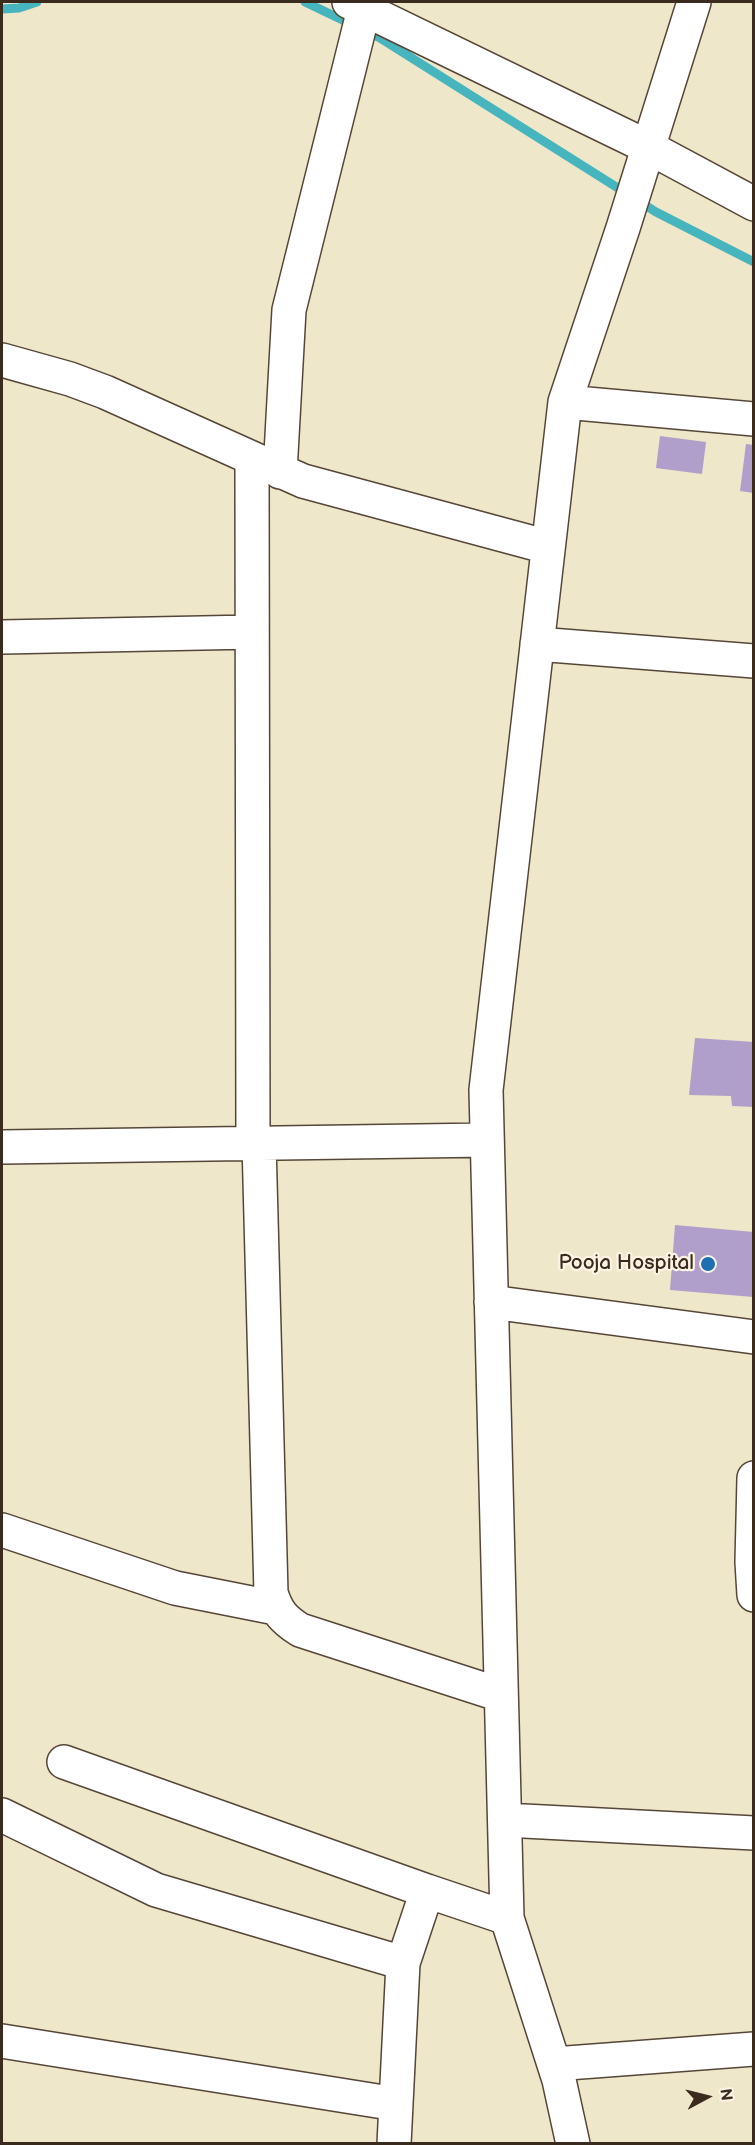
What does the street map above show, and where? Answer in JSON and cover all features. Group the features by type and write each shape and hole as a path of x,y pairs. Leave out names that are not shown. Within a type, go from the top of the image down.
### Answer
{"street":[{"path":"573,2144 554,2064 507,1917 486,1090 565,402 694,2"},
{"path":"501,1695 300,1630 286,1621 276,1608 272,1593 256,1144 252,632 266,466 288,316 358,18 648,147 753,204"},
{"path":"2,360 105,392 266,466 327,488 548,547"},
{"path":"565,402 753,419"},
{"path":"2,637 252,632"},
{"path":"537,644 753,661"},
{"path":"2,1147 487,1140"},
{"path":"491,1302 753,1337"},
{"path":"753,1478 753,1594"},
{"path":"2,1530 175,1588 276,1608"},
{"path":"64,1762 427,1891 507,1917"},
{"path":"2,1815 156,1890 403,1963"},
{"path":"505,1820 753,1833"},
{"path":"394,2144 403,1963 427,1891"},
{"path":"2,2041 396,2104"},
{"path":"554,2064 753,2049"}],"building":[{"path":"660,436 706,442 702,474 656,468"},
{"path":"746,444 754,445 754,493 740,491"},
{"path":"695,1038 754,1042 754,1107 732,1106 731,1096 689,1095"},
{"path":"675,1225 754,1232 753,1297 670,1290"}],"waterway":[{"path":"2,9 19,8 37,2"},
{"path":"305,2 380,38 656,212 754,262"}],"place":[{"name":"Pooja Hospital","path":"708,1264"}]}
